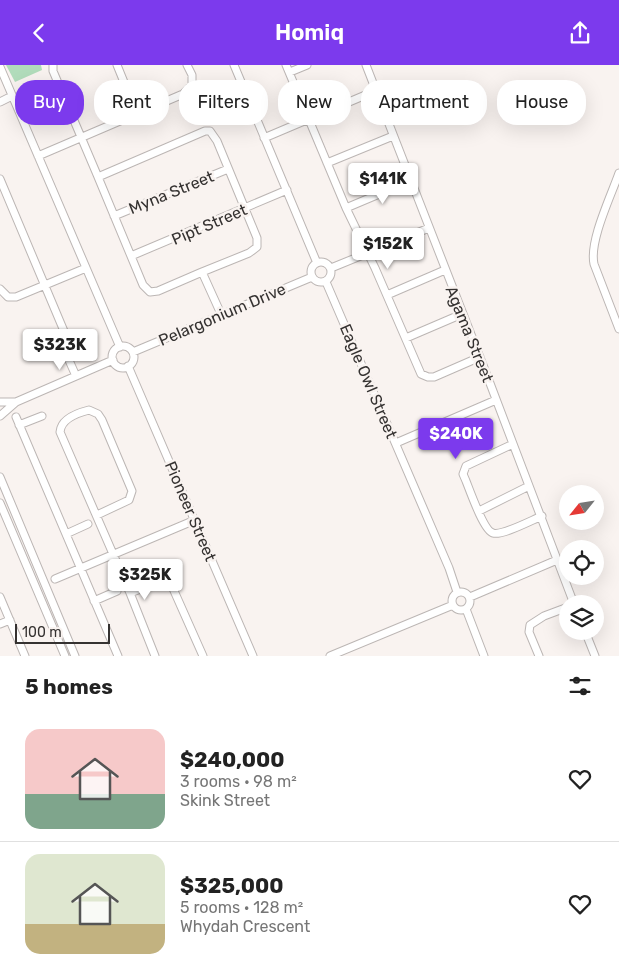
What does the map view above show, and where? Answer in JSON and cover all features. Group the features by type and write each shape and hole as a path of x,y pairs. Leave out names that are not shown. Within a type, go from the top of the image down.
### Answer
{"street":[{"path":"53,65 53,71 143,285 150,292 158,291 202,271 249,253 257,247 258,238 214,135 210,131 205,131 98,177"},
{"path":"117,65 123,80"},
{"path":"169,100 188,90 192,81 187,65"},
{"path":"234,65 317,263"},
{"path":"286,65 293,80"},
{"path":"290,73 306,65"},
{"name":"Agama Street","path":"366,65 371,80"},
{"path":"0,67 120,347"},
{"path":"0,101 12,96"},
{"path":"38,156 110,125"},
{"path":"264,138 293,125"},
{"path":"311,125 419,370 425,377 434,377 480,357"},
{"name":"Agama Street","path":"389,125 542,517 571,595"},
{"path":"327,163 393,136"},
{"name":"Myna Street","path":"114,216 228,169"},
{"path":"619,173 598,232 593,256 619,329"},
{"path":"0,179 69,343 68,358 76,376"},
{"path":"346,208 410,181"},
{"name":"Pipt Street","path":"131,256 287,190"},
{"path":"331,268 428,228"},
{"path":"317,263 325,263 331,268 330,279 326,282 318,282 312,277 311,271 317,263"},
{"path":"0,289 4,295 12,298 86,268"},
{"path":"387,295 445,270"},
{"path":"202,271 221,315"},
{"name":"Pelargonium Drive","path":"132,352 312,277"},
{"name":"Eagle Owl Street","path":"326,282 449,568 457,592"},
{"path":"406,338 462,314"},
{"path":"126,346 132,352 134,358 128,366 121,367 113,360 113,354 120,347 126,346"},
{"path":"0,416 16,402 113,360"},
{"name":"Pioneer Street","path":"128,366 253,656"},
{"path":"396,443 496,400"},
{"path":"0,402 16,402"},
{"path":"97,515 129,499 132,491 102,420 98,414 89,411 66,421 61,427 60,432 114,554 155,656"},
{"path":"19,425 42,416"},
{"path":"16,417 118,656"},
{"path":"513,444 473,461 464,468 465,478 487,529 494,534 542,517"},
{"path":"0,477 75,656"},
{"path":"479,511 529,486"},
{"path":"0,503 65,656"},
{"path":"55,579 195,520"},
{"path":"66,534 88,524"},
{"path":"470,597 557,560"},
{"path":"130,593 159,582 171,584 203,656"},
{"path":"94,601 117,591"},
{"path":"457,592 466,593 470,597 471,602 466,609 460,611 452,605 452,597 457,592"},
{"path":"0,597 25,656"},
{"path":"330,656 452,605"},
{"path":"466,609 484,656"},
{"path":"539,656 529,633 530,625 544,616 559,610"},
{"path":"0,624 10,620"},
{"path":"589,640 595,656"}],"green space":[{"path":"6,65 41,65 42,70 20,80 15,80 15,82"}]}
